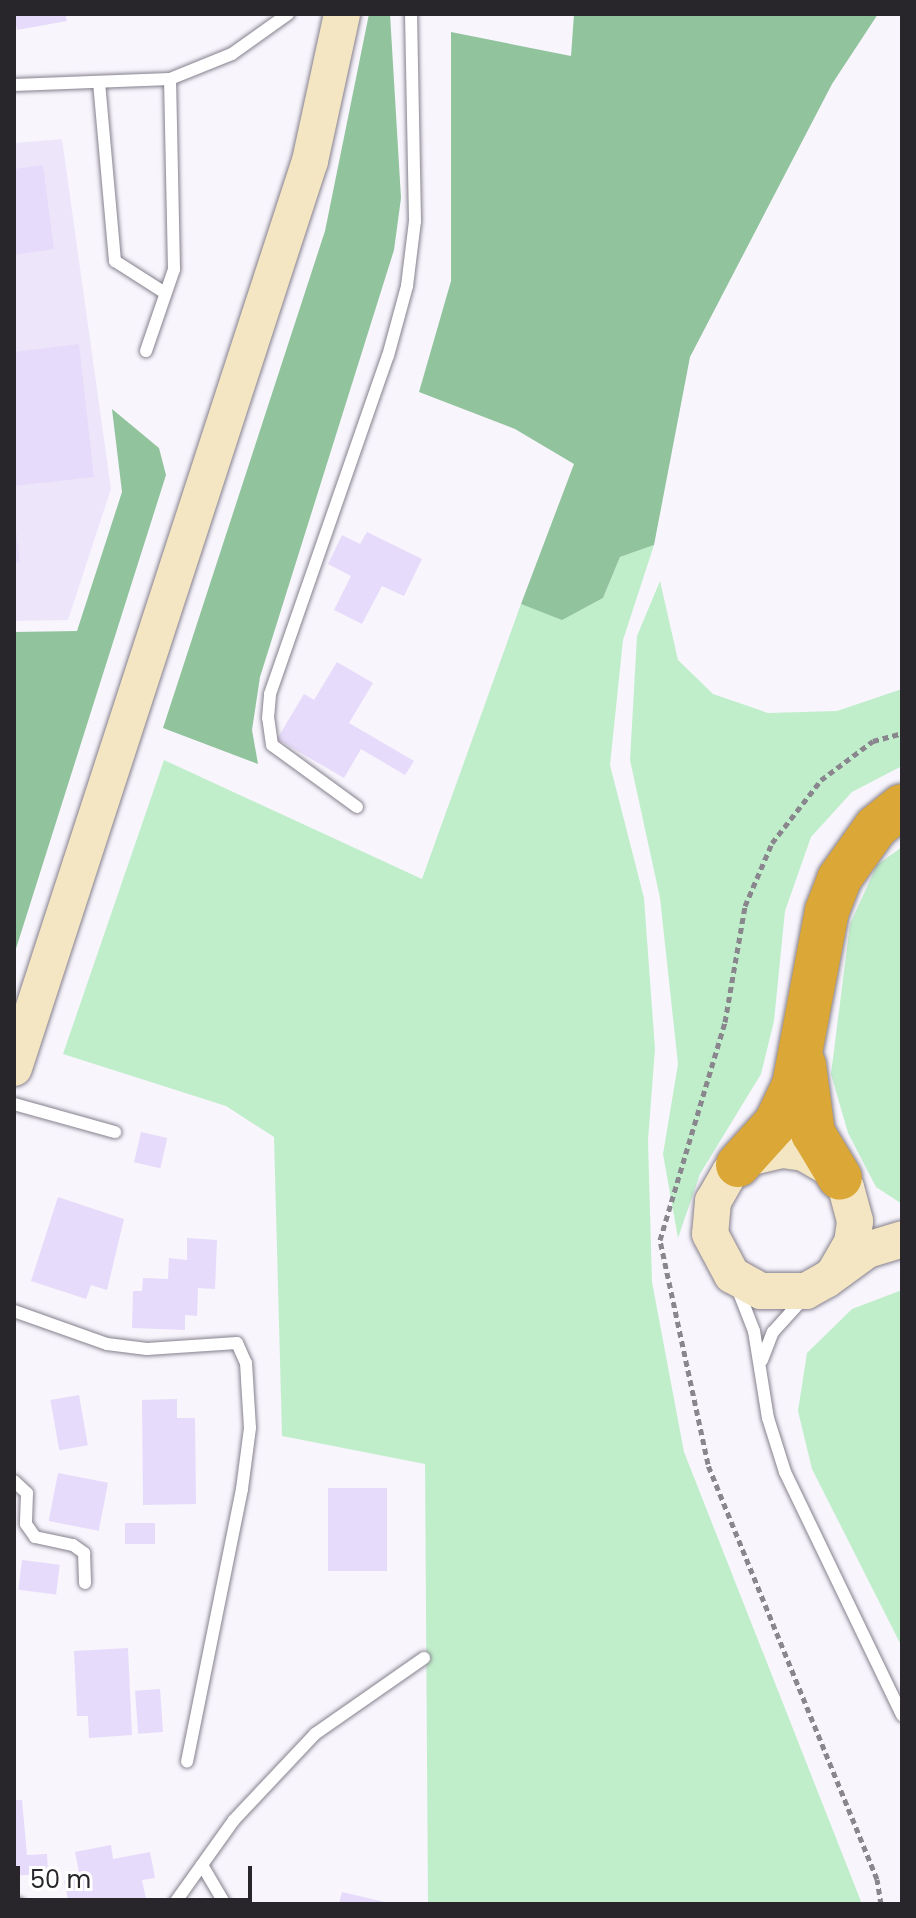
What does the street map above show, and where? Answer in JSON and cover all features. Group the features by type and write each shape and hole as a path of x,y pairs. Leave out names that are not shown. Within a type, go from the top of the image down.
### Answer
{"highway":[{"path":"738,1165 783,1111 806,1032 824,924 839,879 876,827 902,806"},
{"path":"806,1032 807,1107 819,1146 843,1183"}],"main road":[{"path":"14,1068 305,175 342,14"},
{"path":"902,1233 868,1215 824,1163 793,1150 770,1151 738,1165 723,1181 710,1212 710,1234 725,1266 741,1281 772,1294 826,1279 867,1250 902,1239"},
{"path":"826,1279 854,1232 843,1183"}],"lane":[{"path":"14,85 170,79 232,54 288,14"},
{"path":"357,807 272,745 268,718 270,694 388,356 407,286 415,221 411,14"},
{"path":"146,351 165,293 177,234 170,79"},
{"path":"99,82 115,261 165,293"},
{"path":"14,1104 115,1132"},
{"path":"725,1266 751,1321 760,1375 785,1472 902,1715"},
{"path":"760,1375 763,1352 773,1332 826,1279"},
{"path":"14,1311 107,1344 147,1349 237,1343 246,1363 250,1428 242,1489 187,1762"},
{"path":"14,1481 27,1493 26,1524 35,1537 73,1545 84,1553 85,1583"},
{"path":"174,1904 234,1820 315,1734 424,1658"},
{"path":"202,1865 225,1904"}],"shaded area":[{"path":"62,139 111,489 68,620 14,621 14,143"}],"green space":[{"path":"369,14 390,14 401,198 394,250 260,677 252,730 258,764 163,728 325,231"},
{"path":"574,14 878,14 832,84 690,357 654,545 620,557 603,598 562,620 521,604 574,464 515,429 419,392 451,281 451,32 571,56"},
{"path":"112,409 159,448 166,475 14,955 14,632 77,631 122,492"},
{"path":"654,545 623,640 610,765 644,898 655,1049 648,1140 652,1282 684,1452 862,1904 428,1904 425,1464 282,1436 274,1137 226,1106 63,1054 164,760 422,879 521,604 562,619 603,598 620,557"},
{"path":"660,581 678,660 713,694 768,713 837,711 902,689 902,766 852,792 811,837 785,911 774,1021 761,1074 700,1174 678,1238 663,1154 678,1064 660,898 630,760 637,636"},
{"path":"902,847 902,1204 876,1187 848,1133 831,1074 850,924 877,865"},
{"path":"902,1290 902,1647 812,1469 798,1411 807,1353 852,1309"}],"building":[{"path":"14,14 65,14 67,21 17,30"},
{"path":"43,165 54,249 14,255 14,169"},
{"path":"79,344 94,477 14,486 14,352"},
{"path":"14,514 20,562 14,563"},
{"path":"367,532 422,559 404,596 382,586 362,624 334,610 351,576 328,564 342,535 360,544"},
{"path":"337,662 373,683 349,723 414,761 405,775 361,749 344,778 277,739 304,694 314,700"},
{"path":"141,1132 167,1138 160,1168 134,1162"},
{"path":"58,1197 124,1219 107,1290 91,1285 86,1299 31,1281"},
{"path":"187,1238 217,1240 215,1289 198,1288 197,1316 185,1315 185,1330 132,1328 133,1291 142,1291 143,1278 168,1279 169,1258 187,1260"},
{"path":"79,1395 88,1445 59,1450 50,1400"},
{"path":"177,1399 177,1418 195,1418 196,1504 143,1505 142,1400"},
{"path":"58,1473 108,1483 99,1531 49,1521"},
{"path":"328,1488 387,1488 387,1571 328,1571"},
{"path":"125,1523 155,1523 155,1544 125,1544"},
{"path":"22,1560 60,1565 56,1594 18,1590"},
{"path":"128,1648 132,1735 89,1738 88,1716 77,1716 74,1651"},
{"path":"160,1689 163,1732 138,1734 135,1691"},
{"path":"14,1800 22,1800 27,1855 47,1854 48,1873 14,1876"},
{"path":"111,1845 113,1859 150,1852 155,1878 142,1880 147,1904 69,1904 64,1881 80,1877 75,1852"},
{"path":"342,1892 389,1903 389,1904 339,1904"}]}
